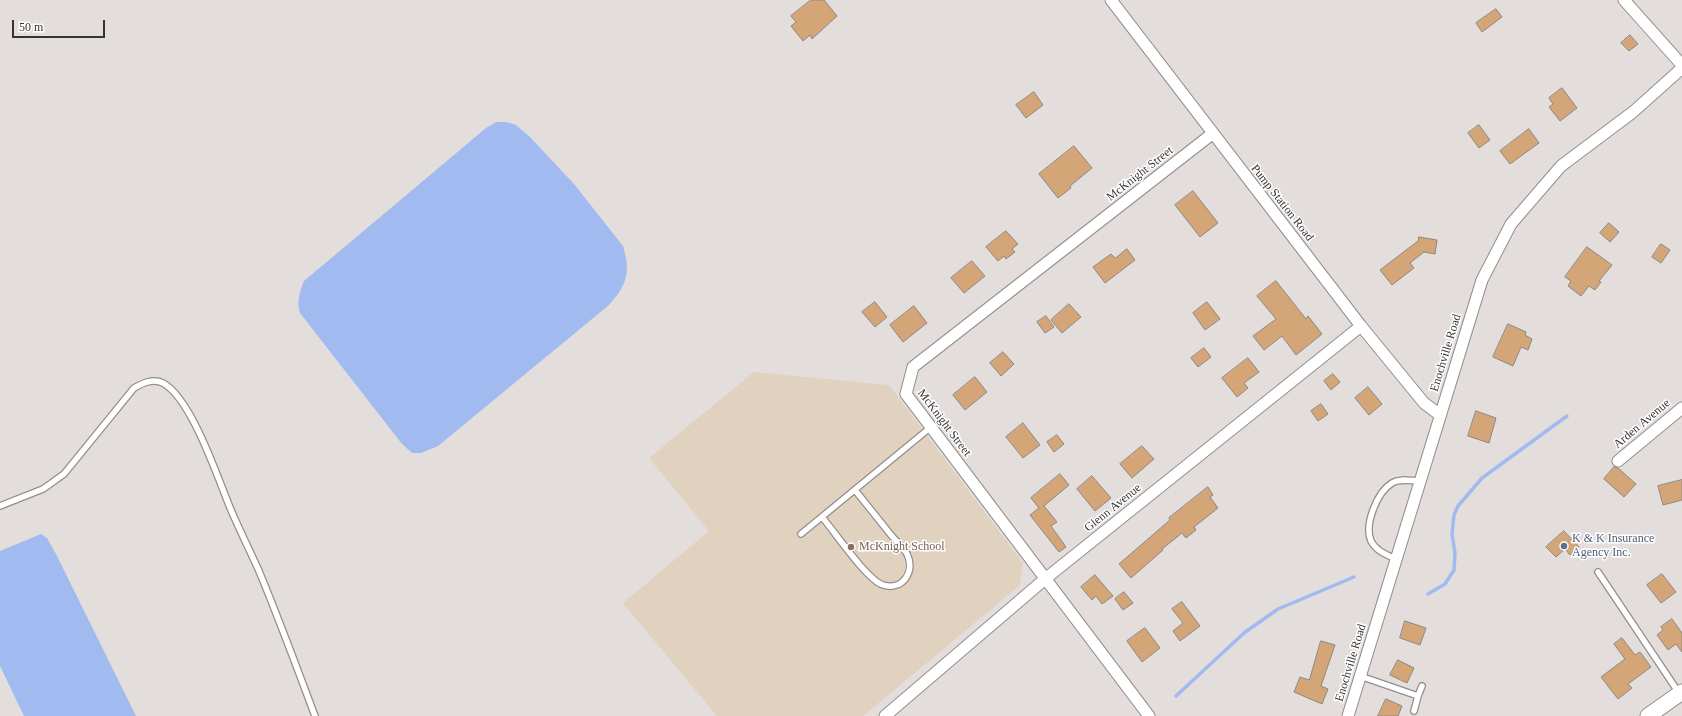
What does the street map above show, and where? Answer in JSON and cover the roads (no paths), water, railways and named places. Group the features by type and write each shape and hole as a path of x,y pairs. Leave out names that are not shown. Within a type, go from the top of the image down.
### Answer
{"street":[{"name":"Pump Station Road","path":"1111,0 1212,134 1361,326 1424,403 1440,414"},
{"path":"1624,0 1682,65"},
{"name":"Enochville Road","path":"1348,716 1482,280 1511,224 1561,166 1633,112 1682,68"},
{"name":"McKnight Street","path":"1149,716 906,394 913,367 1212,134"},
{"name":"Glenn Avenue","path":"885,716 1045,579 1361,326"},
{"name":"Arden Avenue","path":"1618,461 1682,408"},
{"path":"1648,716 1681,693"}],"lane":[{"path":"0,506 43,489 64,474 134,388 143,383 155,381 163,384 173,392 185,408 200,435 259,571 315,716"},
{"path":"801,534 931,427"},
{"path":"1396,559 1379,551 1372,542 1368,530 1375,506 1383,492 1392,483 1401,480 1419,481"},
{"path":"822,516 870,575 882,585 892,586 901,582 908,576 911,569 906,554 855,490"},
{"path":"1598,572 1681,693"},
{"path":"1360,676 1418,696"},
{"path":"1414,711 1422,686"}],"water":[{"path":"496,122 506,122 516,125 530,137 574,184 623,246 627,263 626,278 620,291 609,305 438,446 421,453 412,453 402,444 300,313 298,301 300,293 304,281 486,128"},
{"path":"41,534 47,538 56,554 136,716 24,716 0,666 0,551"}],"waterway":[{"path":"1428,594 1445,584 1454,570 1455,553 1452,534 1454,515 1458,506 1482,478 1567,416"},
{"path":"1176,696 1244,633 1278,609 1354,577"}],"place":[{"name":"K & K Insurance Agency Inc.","path":"1564,546"},
{"name":"McKnight School","path":"851,547"}]}
